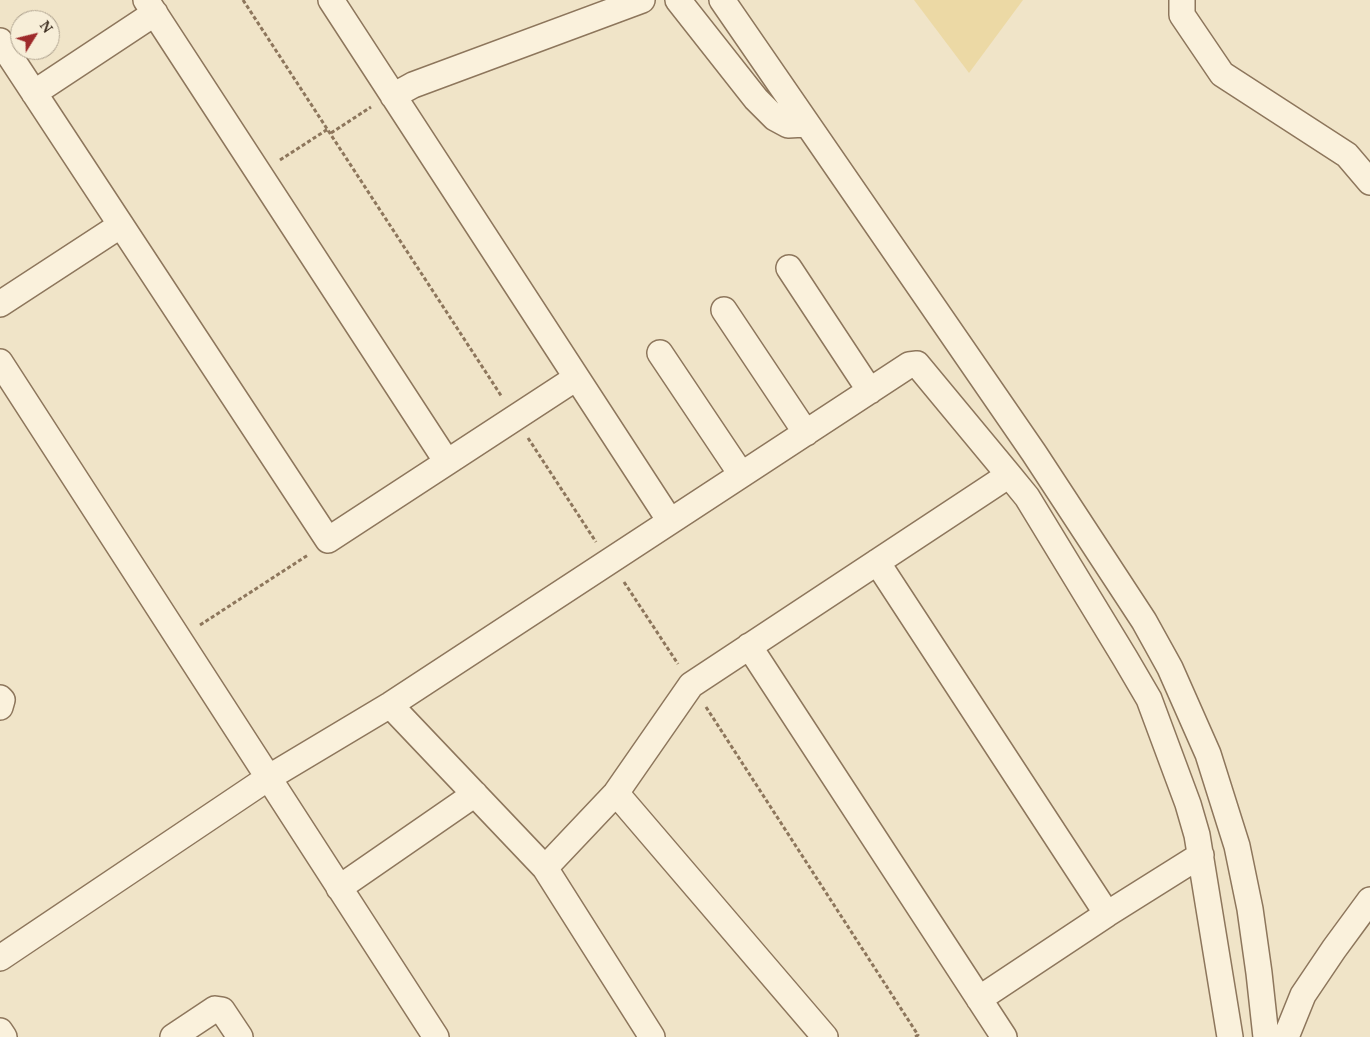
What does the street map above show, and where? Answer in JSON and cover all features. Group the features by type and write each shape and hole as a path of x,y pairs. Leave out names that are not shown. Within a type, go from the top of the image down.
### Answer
{"street":[{"path":"331,0 670,521"},
{"path":"393,96 413,85 642,0"},
{"path":"678,0 756,99 775,118 788,125 806,124"},
{"path":"722,0 1034,453 1144,621 1170,668 1208,754 1237,846 1252,918 1260,973 1266,1037"},
{"path":"1182,0 1182,15 1222,74 1347,155 1370,182"},
{"path":"34,92 151,6 447,462"},
{"path":"0,41 328,540 576,378"},
{"path":"0,304 121,225"},
{"path":"789,268 870,391"},
{"path":"724,310 806,433"},
{"path":"660,353 741,474"},
{"path":"0,362 436,1037"},
{"path":"0,958 268,778 390,705 909,365 916,364 1010,474 1027,497 1149,699 1188,804 1197,834 1230,1037"},
{"path":"545,868 616,793 691,685 1010,474"},
{"path":"877,562 1107,914"},
{"path":"749,646 1004,1037"},
{"path":"0,698 2,700 0,707"},
{"path":"390,705 545,868 652,1037"},
{"path":"616,793 826,1037"},
{"path":"339,888 475,794"},
{"path":"979,998 1201,855"},
{"path":"1286,1037 1303,995 1334,948 1370,900"},
{"path":"173,1037 215,1009 222,1010 240,1037"},
{"path":"0,1032 4,1037"}],"path":[{"path":"243,0 918,1035 915,1037"},
{"path":"331,133 382,100 393,96"},
{"path":"260,174 328,129"},
{"path":"178,639 328,540"}],"sand":[{"path":"914,0 1023,0 969,73"}]}
